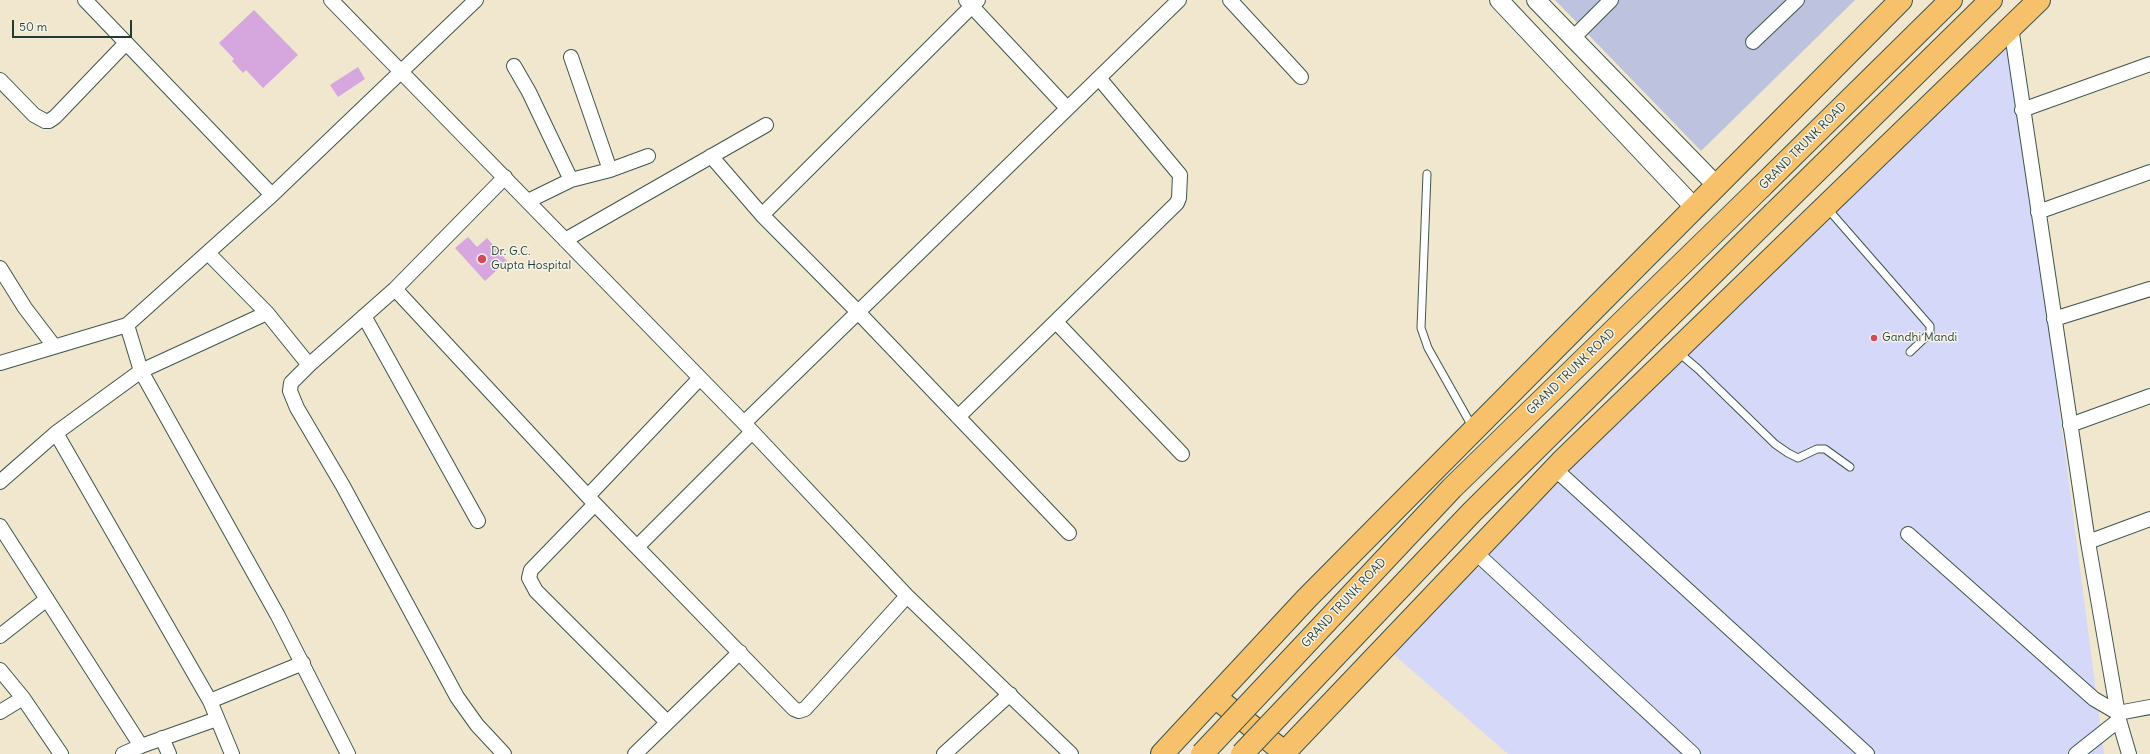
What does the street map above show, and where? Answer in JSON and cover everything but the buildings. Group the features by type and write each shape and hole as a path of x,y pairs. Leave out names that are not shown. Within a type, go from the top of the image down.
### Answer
{"highway":[{"path":"1162,754 1307,598 1901,0"},
{"name":"GRAND TRUNK ROAD","path":"1202,754 1452,488 1761,188 1951,0"},
{"path":"1242,754 1472,512 1991,0"},
{"path":"1215,697 1283,753 1555,468 2039,0"}],"street":[{"path":"85,0 272,195"},
{"path":"332,0 700,378 907,596 1071,754"},
{"path":"0,363 127,325 272,195 476,0"},
{"path":"637,547 857,311 1179,0"},
{"path":"1230,0 1302,77"},
{"path":"1499,0 1694,207"},
{"path":"1536,0 1716,185"},
{"path":"1573,38 1611,0"},
{"path":"1753,42 1797,0"},
{"path":"762,215 972,2 1067,108"},
{"path":"2011,27 2022,110 2088,542 2119,717 2129,754"},
{"path":"0,80 34,115 45,121 49,121 55,117 126,43"},
{"path":"571,58 610,170"},
{"path":"2022,110 2150,64"},
{"path":"514,66 530,92 571,180"},
{"path":"958,417 1177,203 1179,198 1180,175 1099,78"},
{"path":"565,240 766,125"},
{"path":"528,202 571,180 610,170 648,156"},
{"path":"711,156 762,215 857,311 1069,533"},
{"path":"2038,212 2150,172"},
{"path":"504,754 477,725 457,696 343,486 297,408 290,391 291,383 309,365 395,289 505,177"},
{"path":"208,252 267,312 309,365"},
{"path":"0,268 25,308 54,346"},
{"path":"395,289 592,500 740,652 788,706 799,711 805,709 907,596"},
{"path":"2054,319 2150,289"},
{"path":"0,482 56,433 141,370 267,312"},
{"path":"364,316 478,520"},
{"path":"1056,322 1182,454"},
{"path":"127,325 141,370 303,663 348,754"},
{"path":"667,722 536,591 529,578 531,570 700,378"},
{"path":"2070,425 2150,396"},
{"path":"56,433 210,701 232,754"},
{"path":"1555,468 1867,754"},
{"path":"2088,542 2150,519"},
{"path":"0,526 141,746"},
{"path":"1908,534 2094,699 2119,717"},
{"path":"1475,552 1693,754"},
{"path":"0,636 47,599"},
{"path":"635,754 740,652"},
{"path":"210,701 303,663"},
{"path":"0,670 23,698 61,754"},
{"path":"944,754 1010,694"},
{"path":"0,712 23,698"},
{"path":"2076,754 2119,717 2150,707"},
{"path":"123,754 162,738 217,719"},
{"path":"162,738 169,754"}],"lane":[{"path":"1427,174 1421,328 1428,348 1474,430"},
{"path":"1826,206 1930,326 1930,333 1910,352"},
{"path":"1676,351 1698,369 1775,444 1788,453 1798,458 1817,449 1825,449 1850,467"}],"shaded area":[{"path":"1555,0 1855,0 1701,151"},
{"name":"Gandhi Mandi","path":"2010,28 2104,754 1508,754 1384,646"}],"place":[{"name":"Dr. G.C. Gupta Hospital","path":"482,259"},
{"name":"Gandhi Mandi","path":"1874,338"}]}
